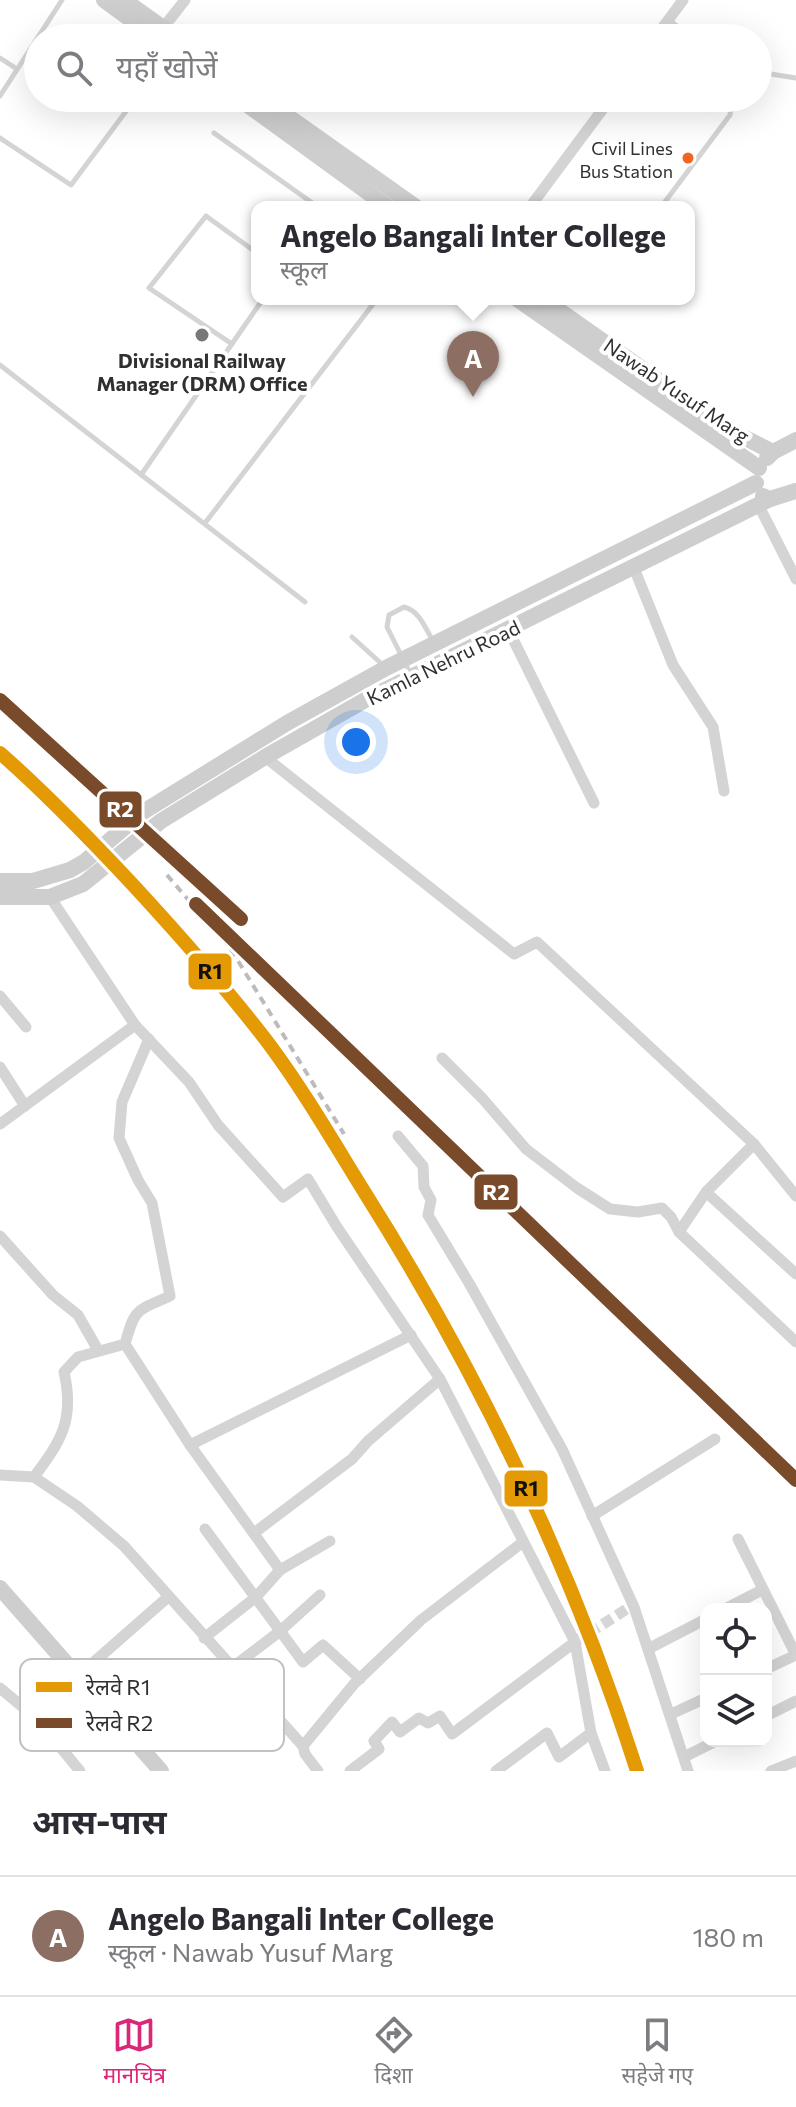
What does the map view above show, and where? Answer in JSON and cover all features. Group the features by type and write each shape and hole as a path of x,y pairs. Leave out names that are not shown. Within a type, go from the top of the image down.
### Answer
{"main road":[{"path":"104,0 146,24"},
{"path":"124,0 152,24"},
{"path":"257,112 380,201"},
{"path":"282,112 408,201"},
{"path":"525,305 758,476"},
{"name":"Nawab Yusuf Marg","path":"552,305 728,429 773,452"},
{"path":"764,503 758,476 773,452 796,440"},
{"name":"Kamla Nehru Road","path":"0,881 33,881 70,870 151,807 287,723 386,668 758,476"},
{"name":"Kamla Nehru Road","path":"8,898 50,897 83,884 161,821 367,699 764,503 796,491"},
{"path":"358,683 367,699"},
{"path":"0,1588 63,1659"},
{"path":"144,1751 161,1771"}],"street":[{"path":"171,24 185,0"},
{"path":"666,24 683,0"},
{"path":"534,201 601,112"},
{"path":"764,503 796,579"},
{"path":"634,568 673,665 713,727 724,791"},
{"path":"508,629 594,803"},
{"path":"265,757 514,954 537,942 754,1144 796,1196"},
{"path":"50,897 135,1025 189,1082 218,1125 283,1197 308,1179 440,1379 575,1642 591,1733 605,1771"},
{"path":"0,909 8,898"},
{"path":"0,996 26,1027"},
{"path":"0,1124 135,1025"},
{"path":"149,1039 122,1102 119,1138 152,1203 170,1296 139,1310 133,1317 125,1344 190,1445 280,1570"},
{"path":"442,1058 543,1164 610,1209 638,1212 662,1208 679,1232 796,1342"},
{"path":"0,1067 25,1106"},
{"path":"398,1136 423,1166 424,1187 431,1200 428,1215 562,1449 633,1605 688,1771"},
{"path":"679,1232 706,1192 754,1144"},
{"path":"706,1192 796,1274"},
{"path":"0,1236 53,1295 78,1315 98,1350"},
{"path":"190,1445 411,1335"},
{"path":"34,1477 66,1426 64,1372 78,1357 125,1344"},
{"path":"254,1533 352,1459 368,1441 440,1379"},
{"path":"592,1516 715,1439"},
{"path":"0,1475 34,1477 77,1506 124,1546 225,1659"},
{"path":"205,1529 303,1662 323,1645 360,1679"},
{"path":"738,1539 796,1655 772,1666"},
{"path":"204,1638 256,1597 280,1570 330,1541"},
{"path":"303,1746 360,1679 421,1620 523,1542"},
{"path":"737,1603 762,1590"},
{"path":"244,1659 320,1595"},
{"path":"97,1659 168,1597"},
{"path":"648,1649 700,1622"},
{"path":"350,1771 379,1749 374,1741 392,1722 400,1732 419,1718 428,1723 440,1716 452,1734 575,1642"},
{"path":"0,1688 20,1705"},
{"path":"671,1714 700,1701"},
{"path":"772,1713 796,1701"},
{"path":"284,1725 303,1746 313,1769"},
{"path":"496,1771 547,1733 559,1757 591,1733"},
{"path":"684,1757 704,1747"},
{"path":"61,1751 76,1770"},
{"path":"771,1771 796,1761"}],"lane":[{"path":"46,24 62,0"},
{"path":"669,20 674,24"},
{"path":"0,58 17,69"},
{"path":"0,96 24,58"},
{"path":"772,74 796,78"},
{"path":"0,138 71,185 126,112"},
{"path":"666,201 730,112"},
{"path":"214,133 310,201"},
{"path":"232,344 149,288 206,216 251,249"},
{"path":"141,475 259,305"},
{"path":"205,523 372,305"},
{"path":"0,365 305,602"},
{"path":"412,676 386,621 389,615 404,607 416,612 435,645"},
{"path":"352,637 386,668"}],"tunnel":[{"path":"575,1642 633,1605"}],"railway":[{"path":"167,875 232,951 344,1134"}],"rail line":[{"name":"R2","path":"0,700 241,919"},
{"name":"R1","path":"0,753 85,835 186,944 269,1044 318,1117 407,1261 519,1473 583,1620 637,1771"},
{"name":"R2","path":"196,904 796,1480"}],"place":[{"name":"Civil Lines Bus Station","path":"688,158"},
{"name":"Divisional Railway Manager (DRM) Office","path":"202,335"},
{"name":"Angelo Bangali Inter College","path":"473,397"}]}
